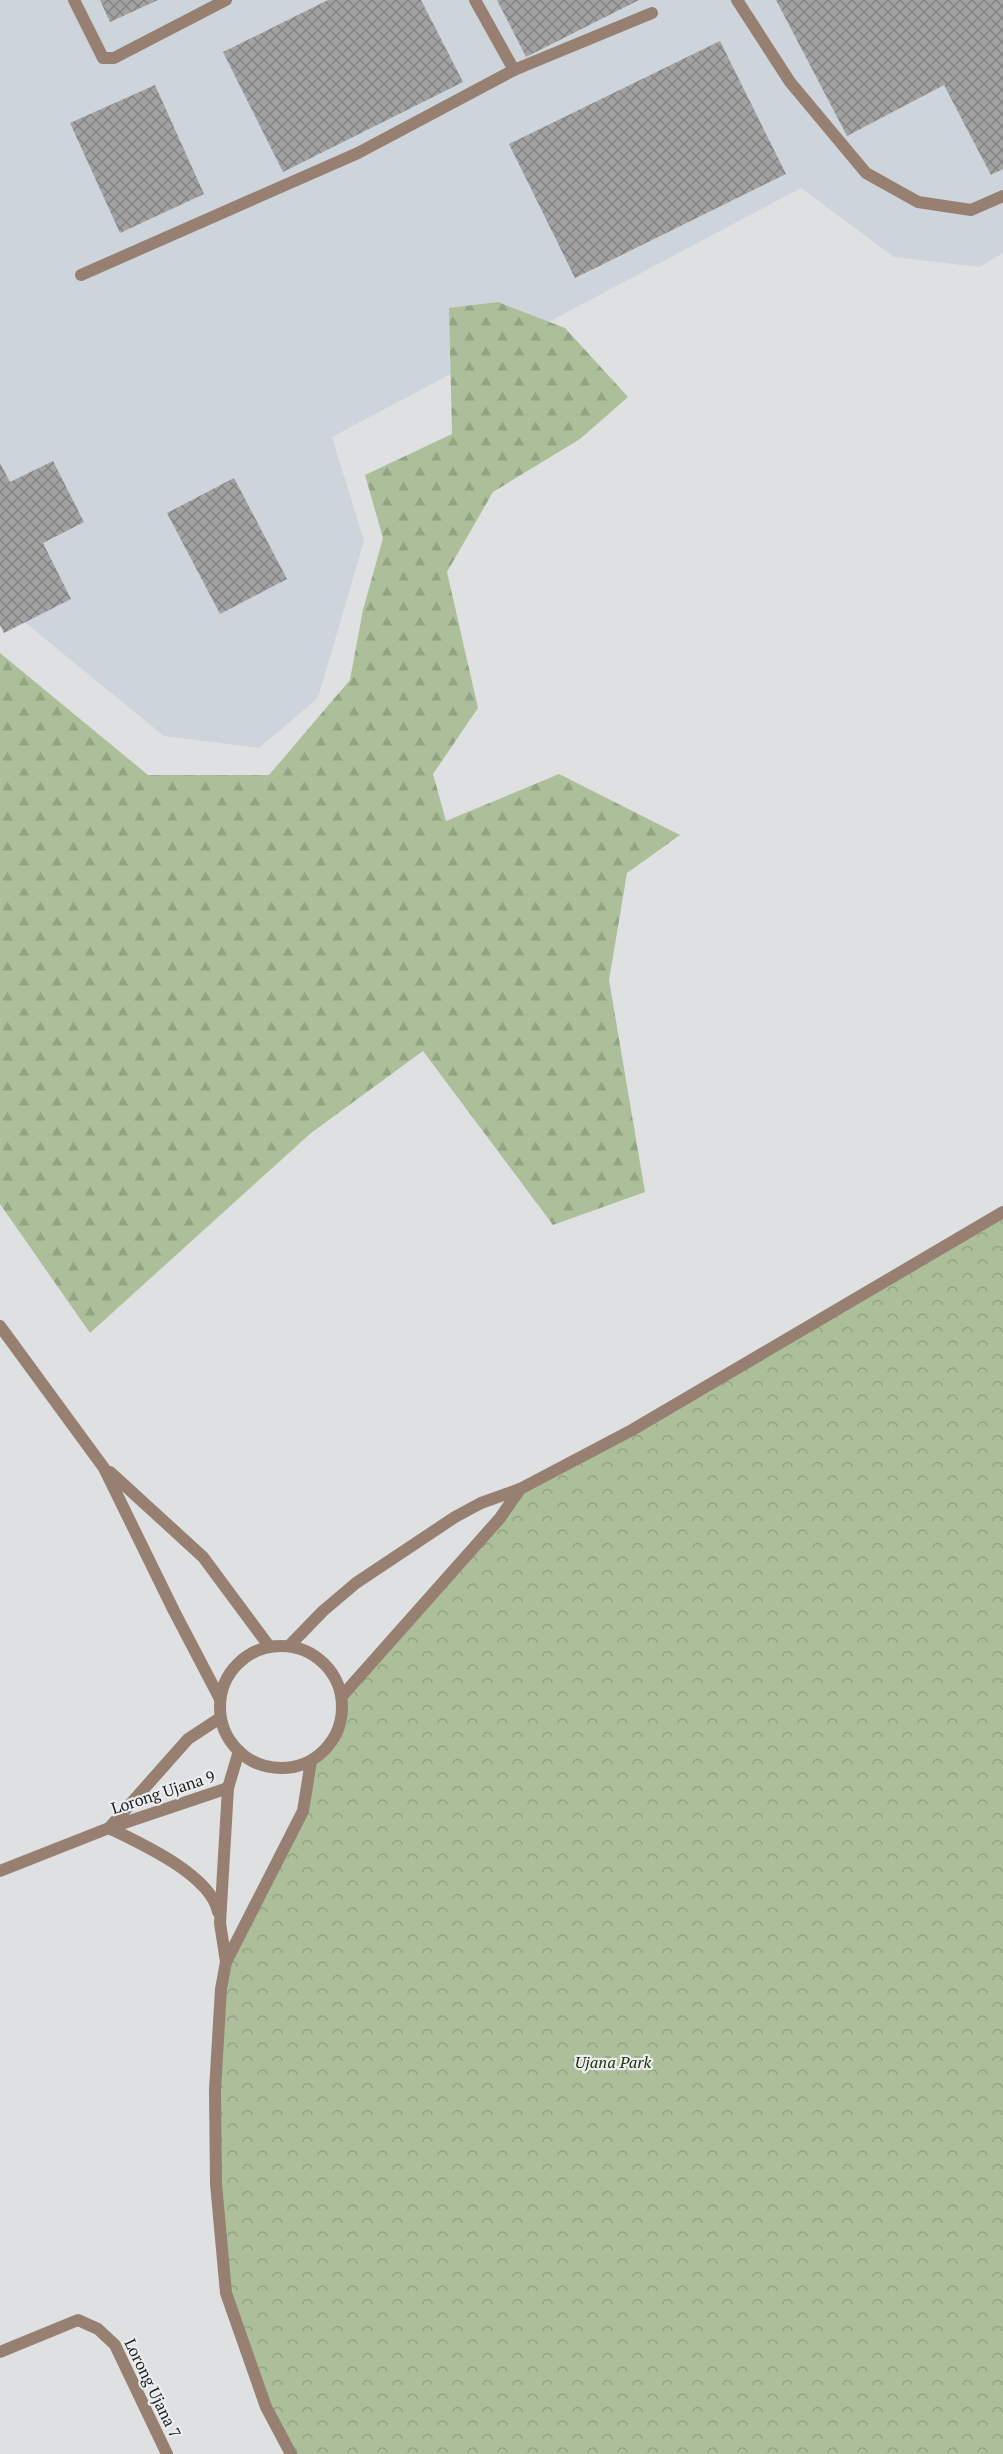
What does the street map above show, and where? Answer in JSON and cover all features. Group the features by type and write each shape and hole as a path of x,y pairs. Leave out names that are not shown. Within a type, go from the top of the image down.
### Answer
{"street":[{"path":"74,0 103,58 114,58 226,0"},
{"path":"475,0 514,70"},
{"path":"737,0 790,82 866,173 918,202 971,210 1003,196"},
{"path":"81,275 358,153 514,70 652,13"},
{"path":"289,1646 323,1611 356,1583 455,1517 481,1503 520,1490 632,1430 1003,1212"},
{"path":"0,1326 104,1468 220,1699"},
{"path":"104,1468 203,1557 269,1646"},
{"path":"342,1696 500,1518 520,1490"},
{"path":"269,1646 289,1646 307,1652 323,1662 335,1678 342,1696 343,1715 337,1734 326,1750 311,1761 293,1768 273,1768 255,1763 239,1751 227,1737 220,1718 220,1699 225,1680 236,1664 251,1653 269,1646"},
{"name":"Lorong Ujana 9","path":"109,1827 188,1739 220,1718"},
{"path":"226,1962 220,1923 228,1788 239,1751"},
{"path":"291,2454 266,2407 226,2293 216,2184 215,2101 221,1989 226,1962 303,1811 311,1761"},
{"name":"Lorong Ujana 9","path":"0,1871 109,1827 228,1788"},
{"name":"Lorong Ujana 9","path":"109,1827 156,1851 188,1872 217,1903 220,1923"},
{"name":"Lorong Ujana 7","path":"0,2352 78,2320 98,2329 115,2345 167,2454"}],"shaded area":[{"path":"0,0 1003,0 1003,253 979,267 894,257 801,188 332,437 364,541 318,698 259,748 164,736 0,602"}],"green space":[{"path":"498,302 565,328 628,397 580,439 493,492 447,572 478,708 433,774 446,821 559,774 680,835 627,873 609,980 645,1192 553,1225 423,1051 311,1133 90,1333 0,1204 0,653 148,775 269,775 350,680 363,610 383,538 365,475 452,434 449,308"},
{"name":"Ujana Park","path":"1003,1212 1003,2454 291,2454 226,2293 216,2184 226,1962 303,1811 311,1761 327,1747 336,1733 341,1717 342,1696 520,1489"}],"building":[{"path":"100,0 158,0 110,22"},
{"path":"328,0 421,0 463,82 283,172 223,52"},
{"path":"497,0 639,0 526,57"},
{"path":"776,0 1003,0 1003,169 991,175 944,85 847,136"},
{"path":"720,41 786,174 575,278 509,144"},
{"path":"155,85 204,194 120,233 70,123"},
{"path":"53,461 84,522 43,543 71,599 4,633 0,625 0,463 10,482"},
{"path":"234,478 287,579 220,614 167,513"}]}
